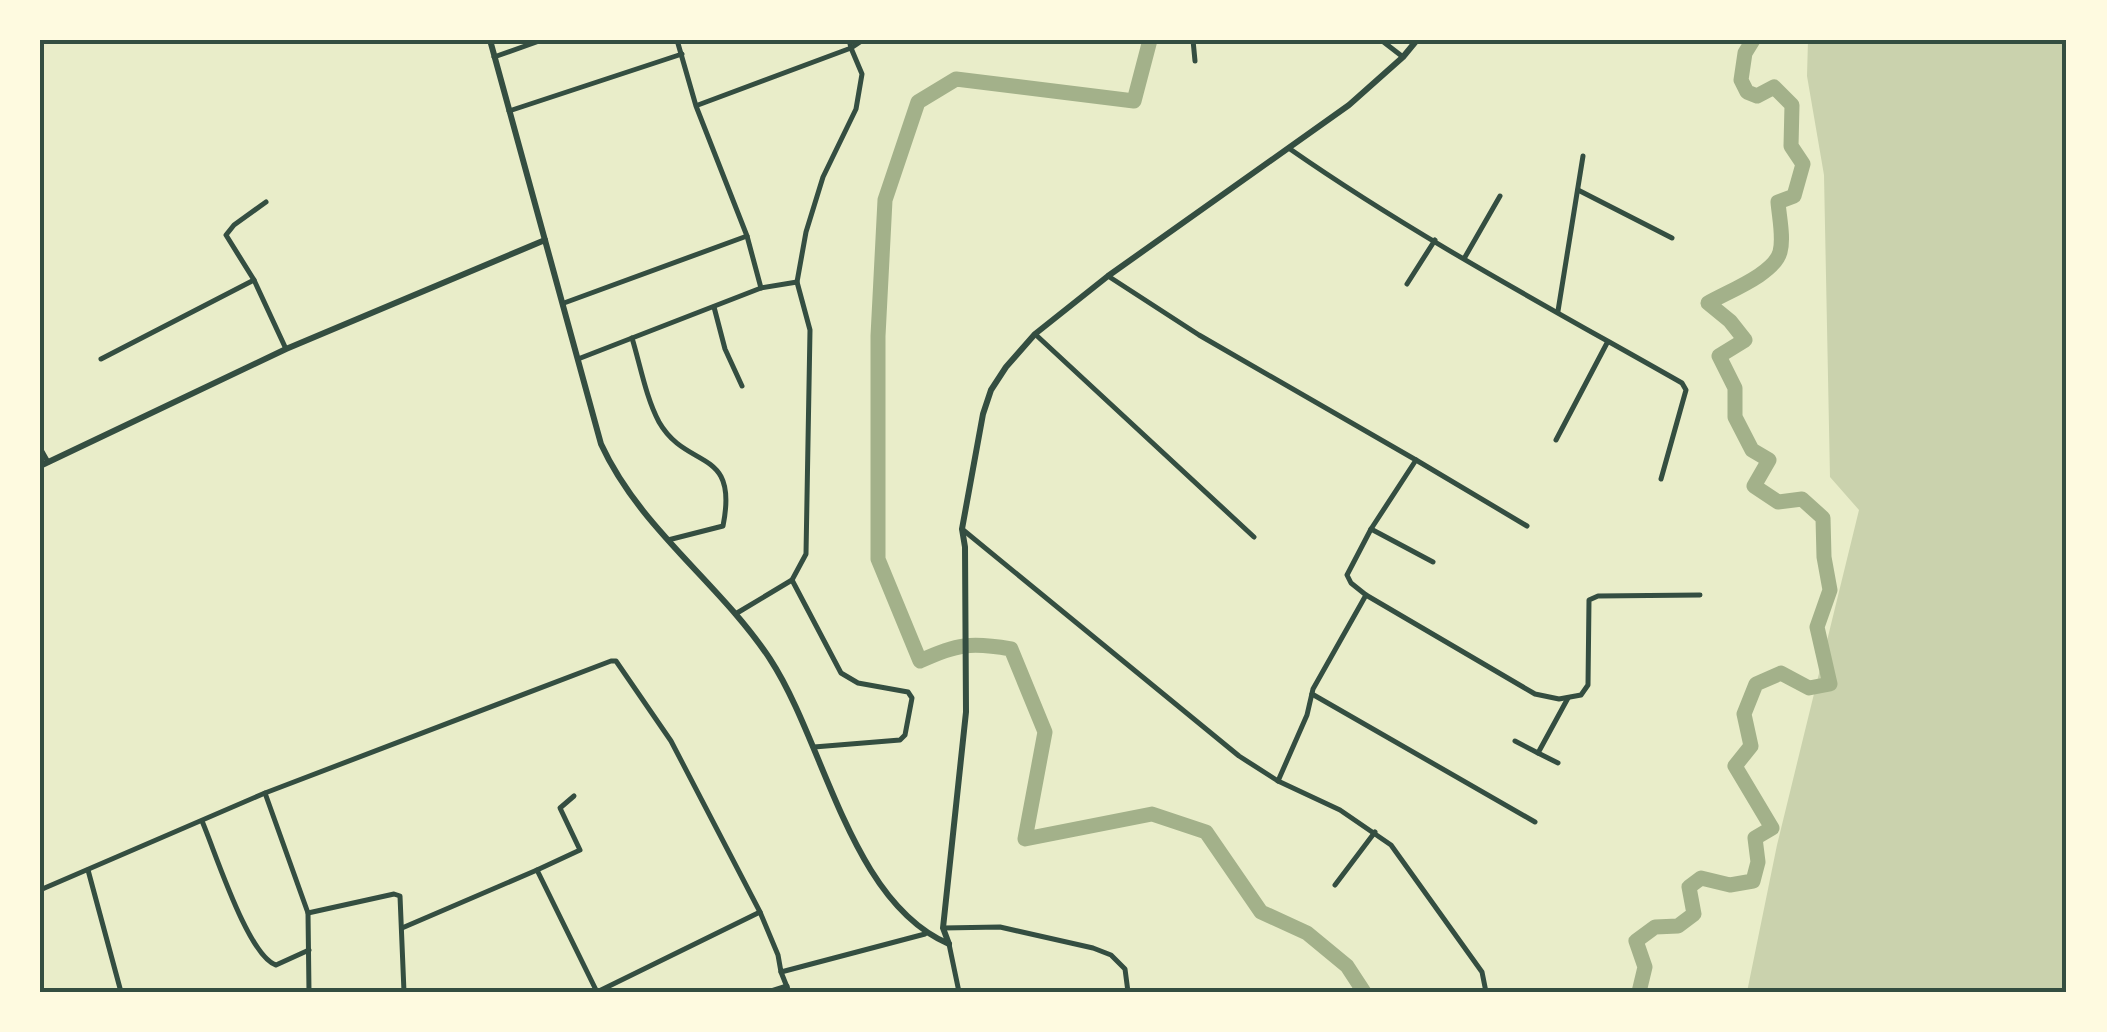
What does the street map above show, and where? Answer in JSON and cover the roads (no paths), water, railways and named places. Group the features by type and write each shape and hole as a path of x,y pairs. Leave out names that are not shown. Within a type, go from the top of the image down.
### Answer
{"street":[{"path":"490,40 600,444 609,463 634,502 737,612 799,709 838,807 882,884 925,934 948,944"},
{"path":"494,57 542,40"},
{"path":"677,40 696,106 748,236 762,288"},
{"path":"696,106 863,40"},
{"path":"1192,40 1195,60"},
{"path":"1382,40 1403,57"},
{"path":"959,992 943,928 965,723 966,547 962,529 987,402 1009,364 1035,334 1108,276 1349,105 1417,40"},
{"path":"737,612 792,580 806,554 810,330 797,282 806,232 823,178 856,109 862,74 850,44"},
{"path":"509,111 682,54"},
{"path":"1290,148 1350,190 1607,343 1682,383 1686,390 1662,479"},
{"path":"1558,311 1583,156"},
{"path":"1578,190 1672,238"},
{"path":"1464,257 1500,196"},
{"path":"266,202 226,235 254,280 286,349"},
{"path":"564,302 748,236"},
{"path":"40,448 44,464 286,349 545,240"},
{"path":"1407,284 1435,240"},
{"path":"1108,276 1199,335 1527,526"},
{"path":"100,359 254,280"},
{"path":"578,359 762,288 797,282"},
{"path":"714,306 724,348 742,386"},
{"path":"1035,334 1254,537"},
{"path":"632,338 659,422 677,444 723,474 723,526 668,540"},
{"path":"1556,440 1607,343"},
{"path":"1416,460 1371,529 1347,575 1351,583 1535,694 1568,698 1581,695 1588,685 1588,600 1598,596 1700,596"},
{"path":"962,529 1197,724 1278,781 1340,810 1391,845 1482,972 1486,992"},
{"path":"1371,529 1433,562"},
{"path":"792,580 842,674 858,683 908,692 912,698 905,734 900,740 814,747"},
{"path":"1278,781 1298,739 1312,694 1366,595"},
{"path":"40,890 265,794 616,661 672,741 760,912 788,989 768,992"},
{"path":"1312,694 1535,822"},
{"path":"1538,753 1568,698"},
{"path":"1515,741 1558,763"},
{"path":"265,794 308,912 309,992"},
{"path":"402,928 580,850 560,808 574,796"},
{"path":"202,822 252,941 266,961 276,965 309,950"},
{"path":"1335,885 1374,832"},
{"path":"88,870 120,992"},
{"path":"537,870 597,992 760,912"},
{"path":"308,912 400,896 404,992"},
{"path":"943,928 1000,927 1093,948 1111,955 1125,969 1128,992"},
{"path":"781,972 925,934"}],"waterway":[{"path":"1150,40 1134,101 956,79 918,102 885,200 878,336 878,559 920,661 964,646 1011,649 1045,732 1025,839 1152,814 1206,832 1261,912 1307,933 1347,966 1364,992"},
{"path":"1639,992 1645,967 1636,941 1655,927 1678,926 1694,914 1689,887 1701,878 1730,885 1753,881 1758,862 1755,838 1772,828 1735,766 1751,746 1744,714 1756,684 1781,673 1809,688 1830,684 1817,627 1830,590 1823,518 1802,499 1778,502 1754,486 1769,460 1752,450 1735,417 1735,388 1719,356 1745,340 1708,303 1760,275 1776,260 1782,240 1778,202 1794,196 1803,164 1791,146 1792,105 1774,87 1757,96 1747,92 1741,80 1745,53 1753,40"}]}
